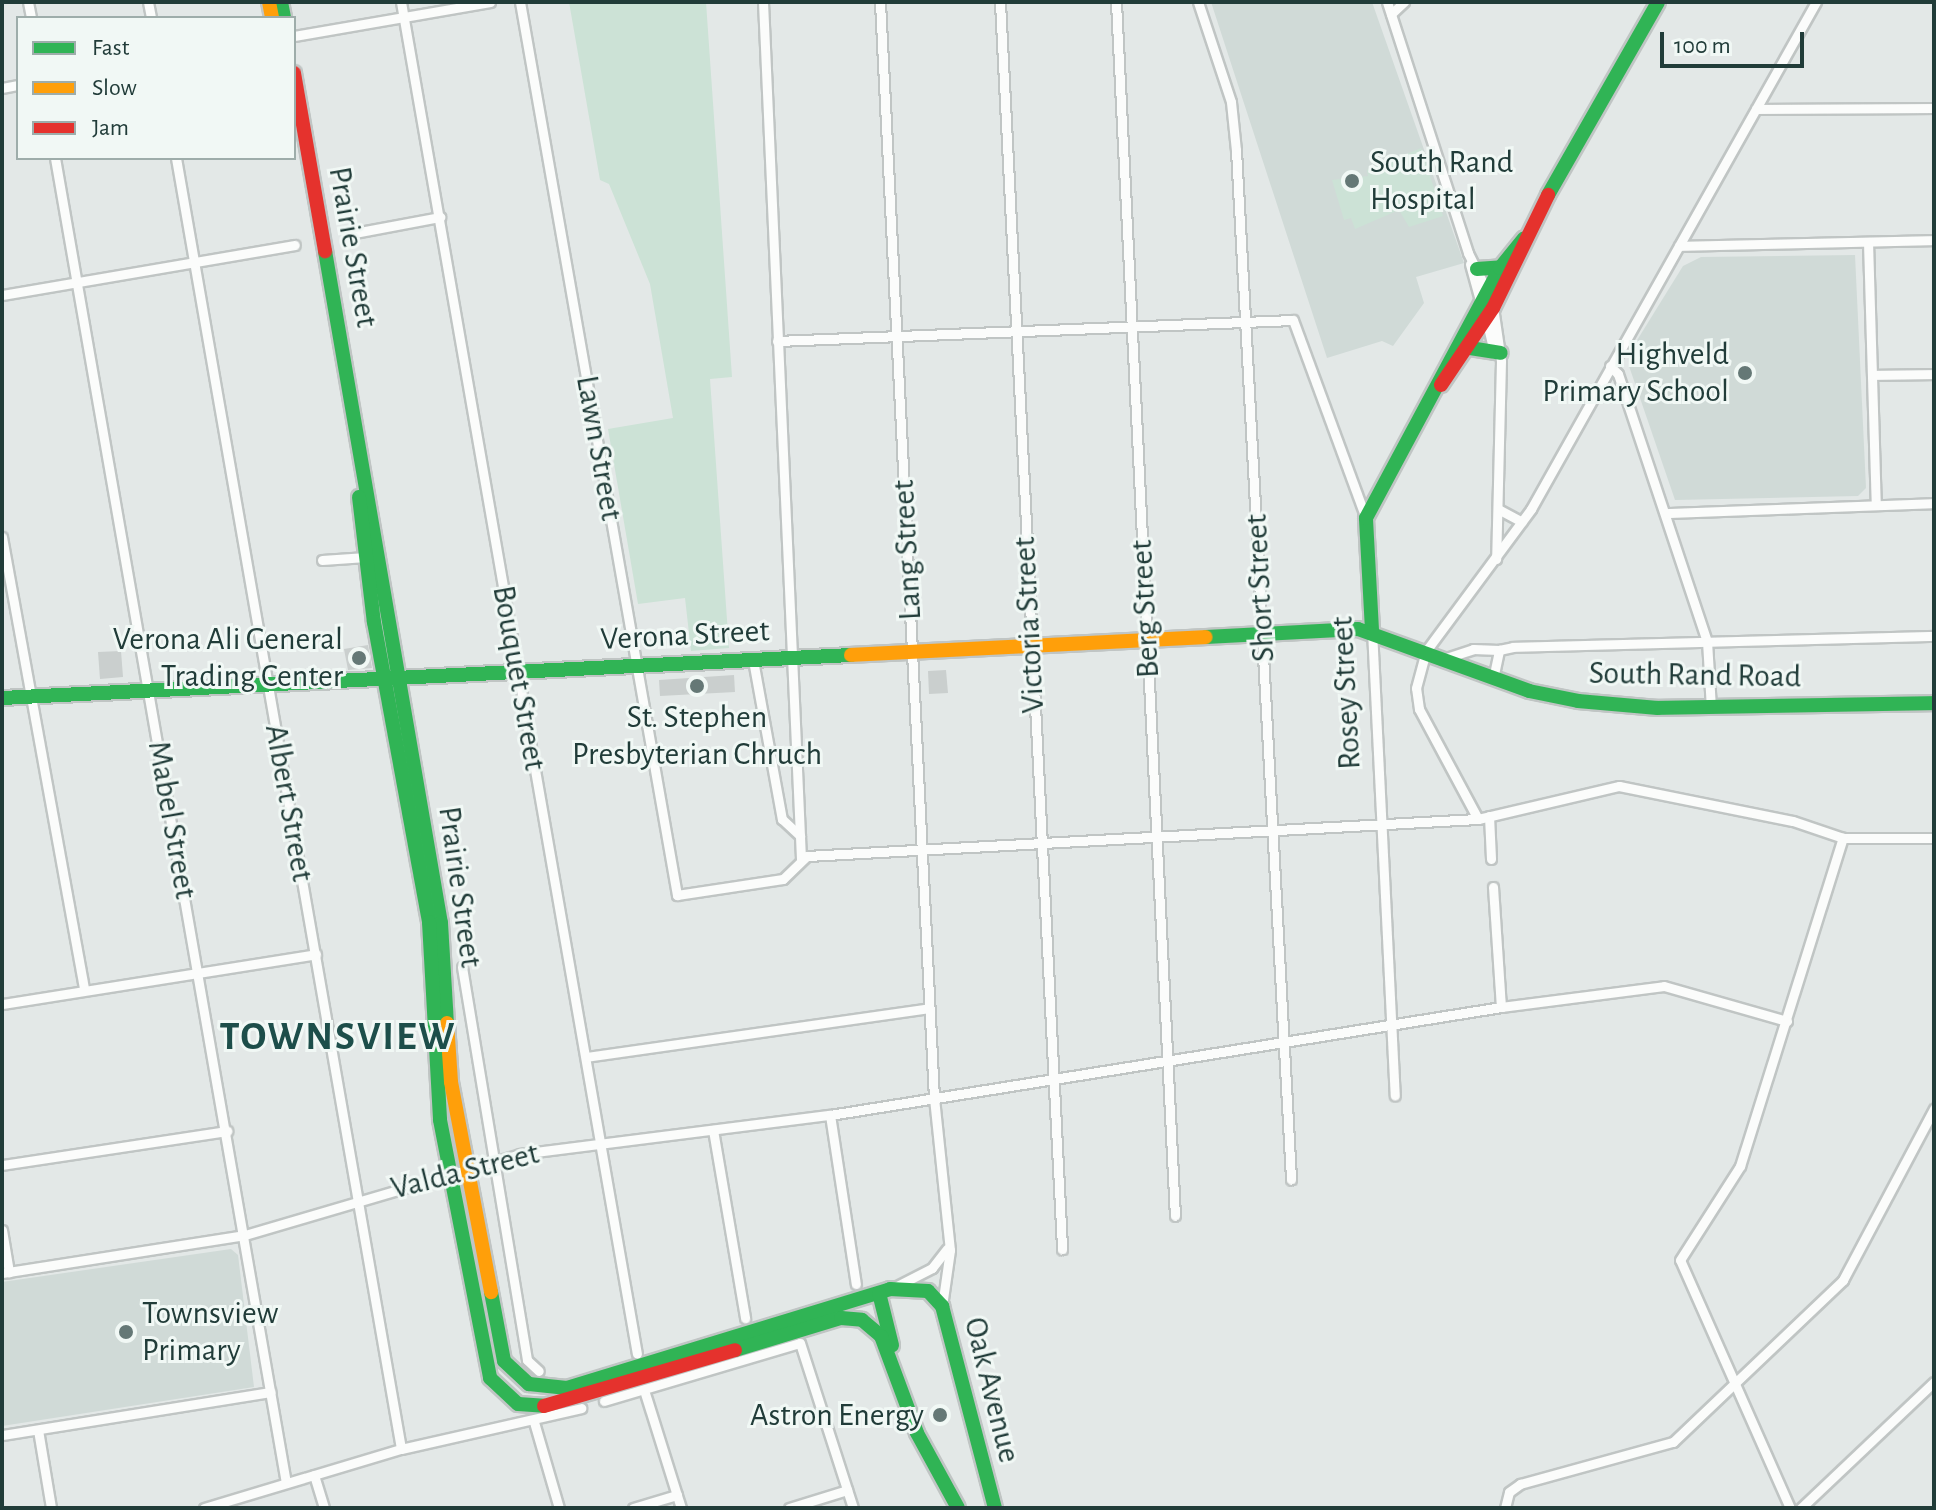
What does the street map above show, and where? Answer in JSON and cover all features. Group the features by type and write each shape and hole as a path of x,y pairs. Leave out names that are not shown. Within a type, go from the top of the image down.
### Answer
{"main road":[{"path":"1366,518 1658,2"},
{"name":"Prairie Street","path":"296,85 430,932 437,1090 448,1171 485,1367 498,1389 518,1404 550,1406 841,1318 876,1328 894,1373"},
{"name":"Prairie Street","path":"296,140 366,557 441,923 451,1082 499,1350 512,1371 538,1387 596,1381 885,1291 928,1291"},
{"path":"1474,263 1507,267"},
{"path":"1441,385 1470,348 1487,305"},
{"path":"1470,348 1498,353"},
{"name":"Rosey Street","path":"1366,518 1372,630"},
{"name":"Verona Street","path":"2,698 1372,630"},
{"name":"South Rand Road","path":"1372,630 1493,679 1578,701 1711,708 1934,703"},
{"path":"885,1291 894,1373 926,1454 958,1508"},
{"name":"Oak Avenue","path":"928,1291 942,1306 995,1508"}],"street":[{"name":"Bouquet Street","path":"401,2 637,1354"},
{"path":"296,36 490,2"},
{"name":"Lawn Street","path":"520,2 677,895 779,880 804,858"},
{"path":"763,2 800,836 804,858 922,848 1478,819 1619,786 1793,821 1843,838 1934,838"},
{"name":"Lang Street","path":"880,2 934,1098 950,1243 942,1306"},
{"name":"Victoria Street","path":"1000,2 1062,1249"},
{"name":"Berg Street","path":"1116,2 1175,1216"},
{"name":"Short Street","path":"1198,2 1233,118 1291,1180"},
{"path":"1387,2 1474,263 1498,353 1496,559"},
{"path":"1391,14 1404,2"},
{"path":"1478,819 1419,709 1416,688 1426,651 1522,522 1816,2"},
{"path":"1756,109 1934,108"},
{"name":"Mabel Street","path":"55,160 286,1483"},
{"name":"Albert Street","path":"176,160 401,1449"},
{"path":"349,234 440,217"},
{"path":"1679,246 1934,240"},
{"path":"1868,242 1876,505"},
{"path":"2,295 295,245"},
{"path":"777,341 1245,318"},
{"name":"Rosey Street","path":"1245,318 1293,320 1301,330 1366,518"},
{"path":"1610,366 1618,374 1667,513 1707,641 1711,708"},
{"path":"1872,375 1934,374"},
{"path":"1667,513 1934,503"},
{"path":"1498,509 1522,522"},
{"path":"2,537 84,990"},
{"path":"322,560 366,557"},
{"name":"Rosey Street","path":"1372,630 1395,1095"},
{"path":"1443,659 1473,649 1934,636"},
{"path":"1493,679 1499,650"},
{"path":"753,660 782,819 800,836"},
{"path":"1489,816 1491,859"},
{"path":"1790,1508 1685,1276 1682,1252 1740,1166 1843,838"},
{"path":"1493,887 1501,1007"},
{"path":"2,1004 316,954"},
{"path":"462,967 527,1360 539,1371"},
{"name":"Valda Street","path":"6,1273 245,1235 493,1159 830,1115 1501,1007 1664,986 1787,1021"},
{"path":"586,1057 929,1008"},
{"path":"1505,1508 1511,1489 1665,1448 1734,1384 1843,1280 1934,1109"},
{"path":"830,1115 856,1284"},
{"path":"713,1130 745,1318"},
{"path":"2,1165 227,1131"},
{"path":"2,1230 6,1273"},
{"path":"885,1291 940,1262 950,1243"},
{"path":"604,1401 800,1343 853,1508"},
{"path":"1801,1508 1934,1382"},
{"path":"644,1390 681,1508"},
{"path":"2,1435 271,1392"},
{"path":"204,1508 401,1449 534,1422 581,1408"},
{"path":"534,1422 559,1508"},
{"path":"38,1430 51,1508"},
{"path":"314,1475 324,1508"},
{"path":"789,1508 847,1490"},
{"path":"633,1508 677,1495"}],"shaded area":[{"name":"South Rand Hospital","path":"1211,2 1372,2 1464,263 1416,277 1424,303 1393,346 1382,341 1327,358"},
{"name":"Highveld Primary School","path":"1855,255 1866,488 1858,496 1675,500 1629,366 1631,350 1683,266 1701,257"},
{"name":"Townsview Primary","path":"231,1249 238,1255 254,1387 2,1426 2,1282"}],"green space":[{"path":"569,2 706,2 732,377 710,379 729,648 691,651 685,598 638,604 608,429 673,418 650,284 609,184 600,180"},
{"path":"1421,148 1443,216 1409,227 1399,210 1355,229 1351,218 1344,220 1332,180 1368,176 1367,170"}],"building":[{"name":"Verona Ali General Trading Center","path":"368,645 372,668 348,670 344,649"},
{"path":"121,651 123,677 100,679 98,652"},
{"path":"946,670 948,693 929,694 928,671"},
{"name":"St. Stephen Presbyterian Chruch","path":"734,675 735,692 660,696 659,680"}],"traffic: fast":[{"path":"281,2 284,16"},
{"path":"1548,195 1658,2"},
{"path":"1372,630 1366,518 1500,268 1524,238"},
{"path":"325,251 441,923 447,1023"},
{"path":"1477,269 1505,267"},
{"path":"1470,348 1501,353"},
{"path":"359,497 374,622 429,922 440,1120 490,1378 518,1404 544,1406"},
{"path":"1206,637 1358,629 1529,691 1578,701 1658,708 1934,703"},
{"path":"2,698 851,655"},
{"path":"491,1292 504,1361 529,1384 567,1388 890,1289 928,1291 942,1306 995,1508"},
{"path":"879,1293 892,1345"},
{"path":"735,1350 841,1318 862,1320 881,1336 917,1433 958,1508"}],"traffic: slow":[{"path":"269,2 272,16"},
{"path":"851,655 1206,637"},
{"path":"447,1023 451,1082 491,1292"}],"traffic: jam":[{"path":"296,84 325,251"},
{"path":"1441,385 1493,308 1548,195"},
{"path":"544,1406 735,1350"}],"place":[{"name":"South Rand Hospital","path":"1352,181"},
{"name":"Highveld Primary School","path":"1745,373"},
{"name":"Verona Ali General Trading Center","path":"359,658"},
{"name":"St. Stephen Presbyterian Chruch","path":"697,686"},
{"name":"Townsview Primary","path":"126,1332"},
{"name":"Astron Energy","path":"940,1415"}],"district":[{"name":"TOWNSVIEW","path":"338,1037"}]}
